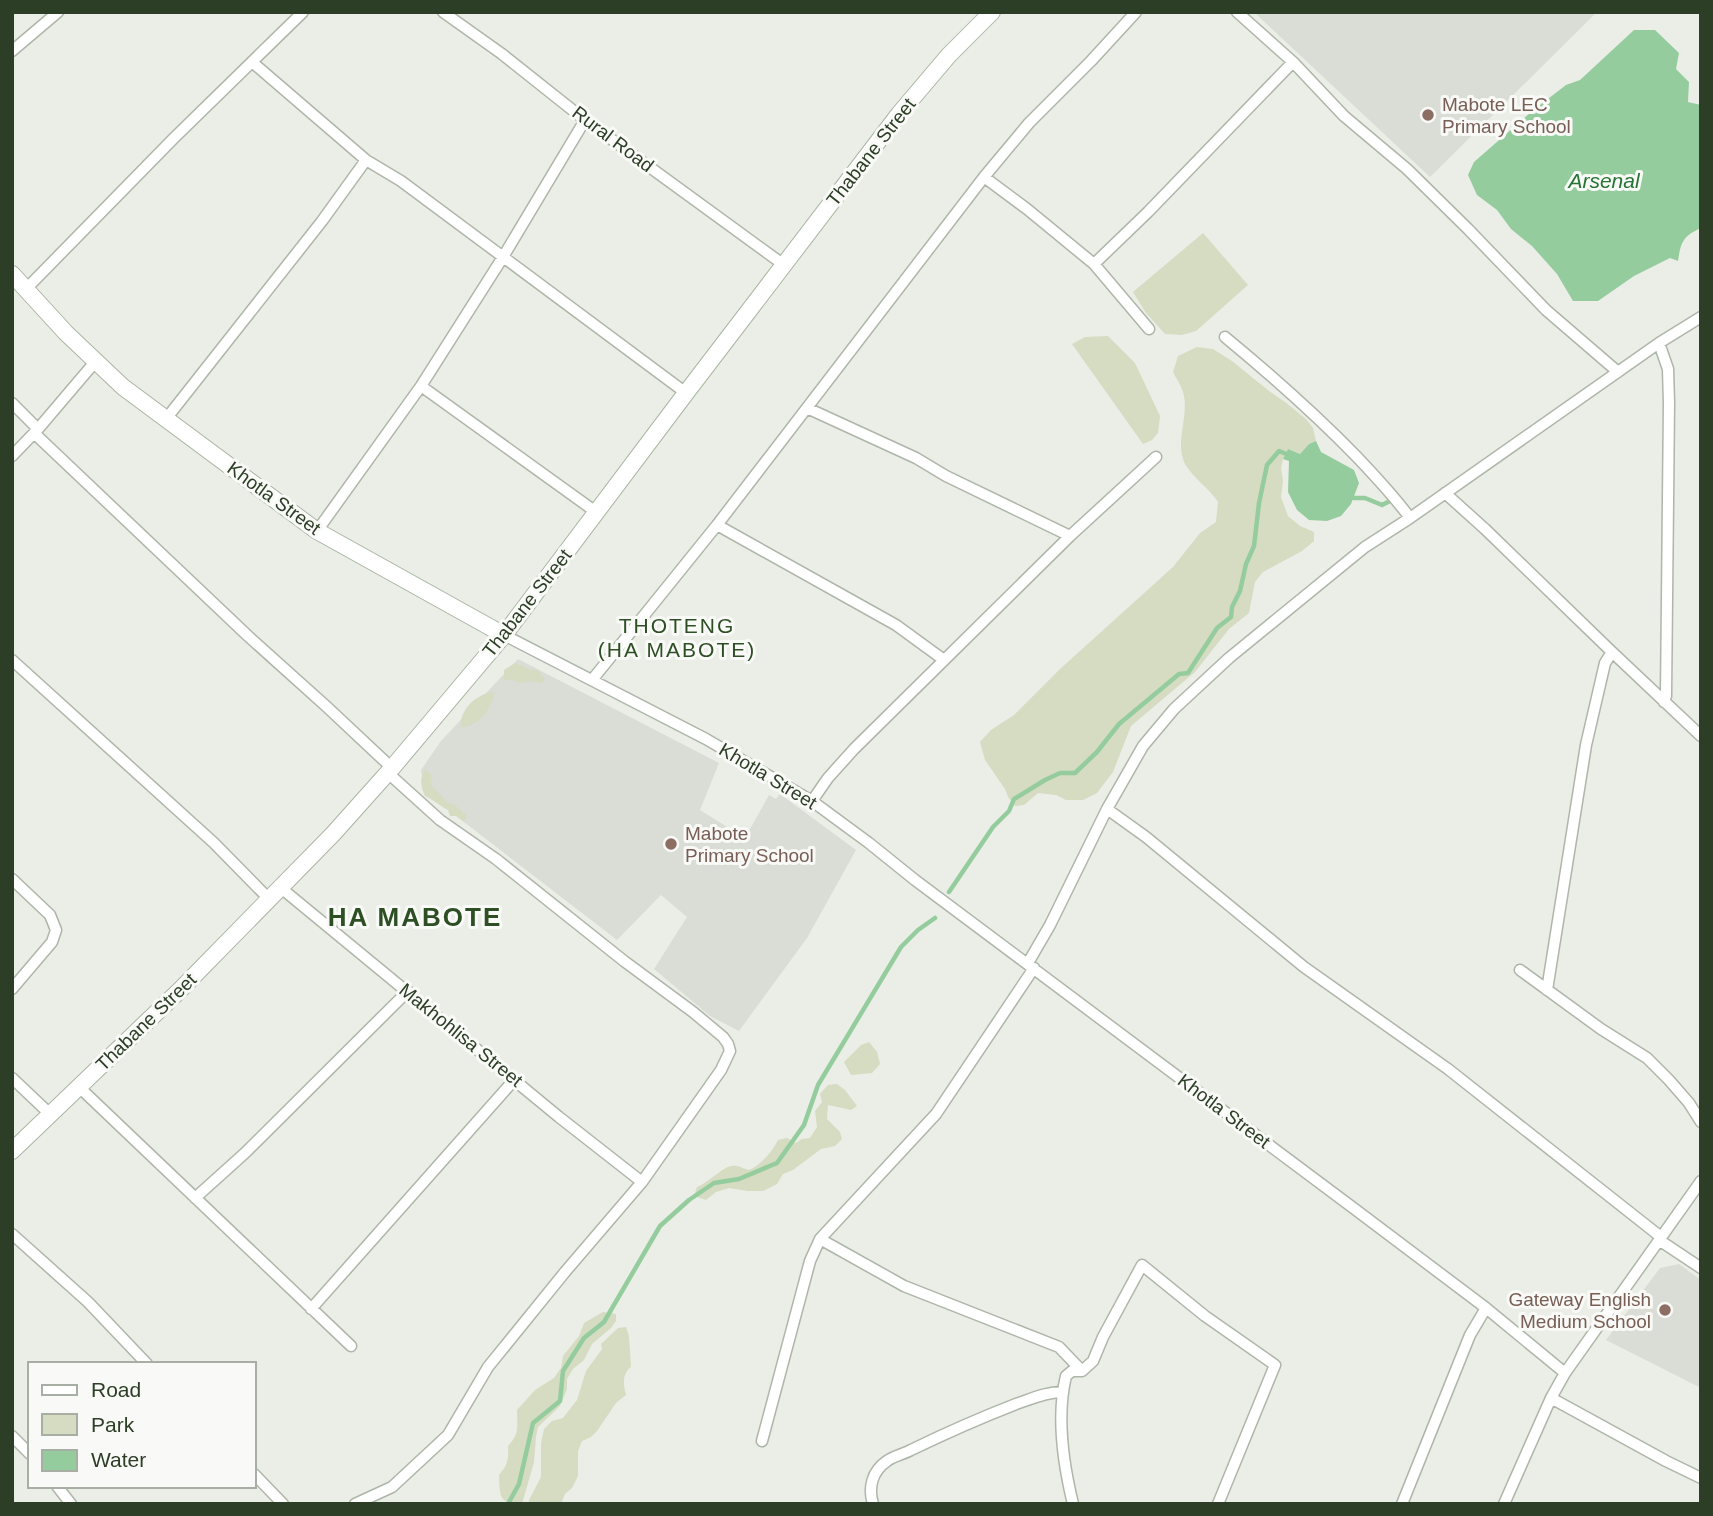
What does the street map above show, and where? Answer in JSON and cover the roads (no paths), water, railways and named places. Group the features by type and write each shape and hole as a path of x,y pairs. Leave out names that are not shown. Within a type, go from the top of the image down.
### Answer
{"street":[{"path":"12,51 58,12"},
{"path":"26,289 303,12"},
{"name":"Rural Road","path":"443,12 784,264"},
{"name":"Thabane Street","path":"12,1151 270,900 390,770 504,635 899,114 949,55 992,12"},
{"path":"592,680 718,525 984,177 1029,123 1136,12"},
{"path":"1237,12 1293,62 1344,116 1407,169 1546,310 1618,372"},
{"path":"252,62 366,160 401,181 686,393"},
{"path":"1094,264 1293,62"},
{"path":"317,531 421,386 586,120"},
{"path":"166,419 322,221 366,160"},
{"path":"984,177 1094,264 1149,329"},
{"name":"Khotla Street","path":"12,274 66,333 123,387 317,531 504,635 706,739 812,801 1486,1308 1565,1373"},
{"path":"762,1441 810,1261 820,1238 936,1114 1031,966 1107,809 1143,746 1174,709 1229,658 1365,547 1659,343 1701,317"},
{"path":"1225,337 1332,432 1396,498 1410,518"},
{"path":"1659,343 1668,369 1670,403 1664,702"},
{"path":"12,456 95,362"},
{"path":"421,386 596,512"},
{"path":"12,403 36,431 248,636 327,707 440,820 496,859 624,961 694,1012 728,1044 730,1051 722,1070 642,1182 488,1367 448,1435 391,1487 355,1504"},
{"path":"807,408 916,458 946,476 1070,536"},
{"path":"812,801 854,749 1070,536 1156,457"},
{"path":"1445,493 1701,736"},
{"path":"718,525 896,625 944,660"},
{"path":"1547,990 1586,745 1605,663 1612,652"},
{"path":"12,660 214,843 270,900"},
{"path":"1107,809 1304,967 1448,1069 1660,1239 1701,1268"},
{"path":"12,878 50,915 56,930 52,942 12,989"},
{"name":"Makhohlisa Street","path":"281,888 642,1182"},
{"path":"1520,970 1601,1029 1647,1058 1689,1103 1701,1122"},
{"path":"195,1199 408,991"},
{"path":"12,1078 51,1115"},
{"path":"311,1309 515,1079"},
{"path":"79,1087 351,1346"},
{"path":"1504,1504 1551,1398 1565,1373 1701,1181"},
{"path":"12,1234 88,1302 145,1362"},
{"path":"820,1238 904,1286 1059,1347 1082,1371"},
{"path":"1073,1504 1064,1457 1061,1405 1066,1376 1072,1371 1082,1371 1093,1361 1142,1265 1205,1316 1275,1365 1218,1504"},
{"path":"1402,1504 1470,1335 1486,1308"},
{"path":"873,1504 871,1483 878,1469 887,1460 960,1426 1051,1391 1062,1391"},
{"path":"1551,1398 1701,1478"},
{"path":"12,1436 28,1452"},
{"path":"256,1476 283,1504"},
{"path":"59,1488 71,1504"}],"water":[{"name":"Arsenal","path":"1634,30 1655,30 1679,53 1676,69 1689,82 1688,102 1701,105 1701,228 1684,240 1678,261 1670,258 1634,276 1598,301 1573,301 1557,274 1532,246 1511,229 1497,210 1477,195 1468,175 1474,162 1531,112 1566,85 1580,80"},
{"path":"1316,441 1321,452 1354,470 1359,483 1351,504 1341,516 1327,521 1309,520 1297,510 1288,492 1289,461 1283,459 1288,449 1300,454"}],"waterway":[{"path":"949,892 993,827 1009,811 1014,799 1060,773 1075,773 1097,752 1119,724 1179,674 1188,673 1217,628 1231,617 1232,607 1254,546 1267,465 1279,451 1291,456"},
{"path":"1350,496 1365,498 1382,505 1394,499"},
{"path":"508,1504 519,1484 533,1423 560,1401 563,1371 584,1338 604,1322 660,1226 689,1200 714,1183 739,1179 777,1163 804,1125 818,1085 901,947 935,918"}],"place":[{"name":"Mabote LEC Primary School","path":"1428,115"},
{"name":"Mabote Primary School","path":"671,844"},
{"name":"Gateway English Medium School","path":"1665,1310"}],"district":[{"name":"THOTENG (HA MABOTE)","path":"677,637"},
{"name":"HA MABOTE","path":"415,917"}]}
